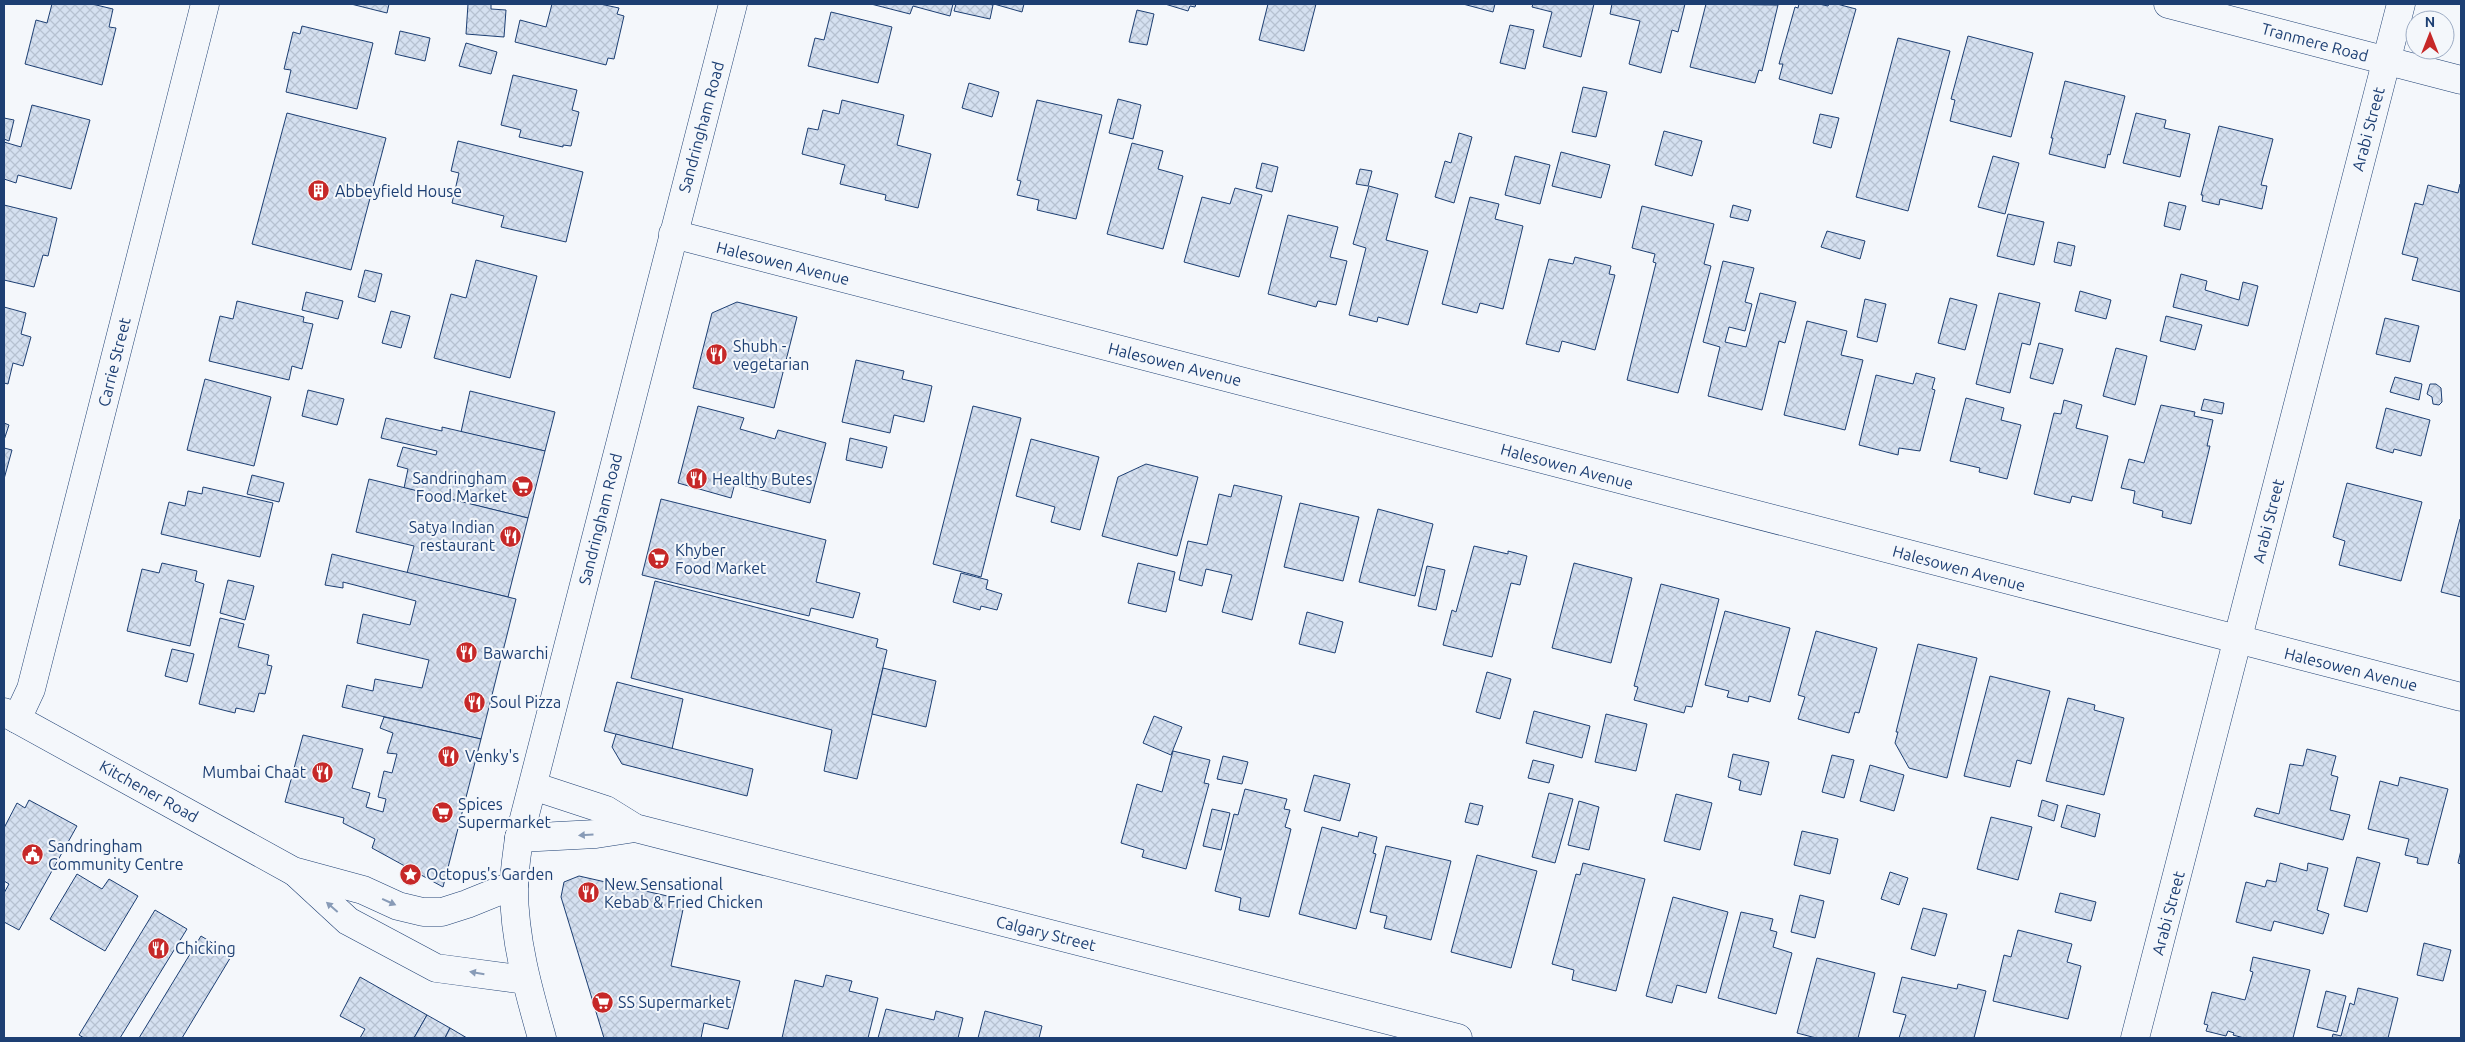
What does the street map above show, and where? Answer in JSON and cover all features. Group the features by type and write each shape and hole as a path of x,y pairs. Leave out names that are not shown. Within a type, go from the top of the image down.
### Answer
{"street":[{"name":"Carrie Street","path":"10,716 30,689 205,4"},
{"name":"Sandringham Road","path":"542,1038 526,980 514,906 514,885 519,838 733,4"},
{"name":"Tranmere Road","path":"2168,4 2461,80"},
{"name":"Arabi Street","path":"2135,1038 2401,4"},
{"name":"Halesowen Avenue","path":"673,234 2461,697"},
{"name":"Kitchener Road","path":"10,716 293,870 364,890 398,906 423,912 442,912 514,885"},
{"name":"Calgary Street","path":"532,786 606,810 635,828 1458,1038"},
{"name":"Calgary Street","path":"519,838 596,834 635,828"},
{"name":"Kitchener Road","path":"293,870 348,921 436,968 526,980"}],"building":[{"path":"52,4 92,4 113,9 109,27 116,28 102,85 25,64 36,20 47,23"},
{"path":"351,4 389,4 387,13"},
{"path":"468,4 491,4 491,9 506,10 504,37 466,34"},
{"path":"552,4 600,4 619,8 617,14 624,16 614,59 608,58 606,65 515,42 520,20 546,27"},
{"path":"871,4 953,4 950,16 913,6 910,14"},
{"path":"956,4 993,5 990,19 954,11"},
{"path":"994,4 1024,4 1022,12"},
{"path":"1165,4 1196,4 1195,7 1190,6 1188,11"},
{"path":"1268,4 1316,4 1304,51 1259,40"},
{"path":"1463,4 1495,4 1493,12"},
{"path":"1533,4 1594,4 1581,57 1543,47 1552,12 1532,7"},
{"path":"1612,4 1685,4 1678,32 1672,30 1661,73 1629,64 1640,21 1610,14"},
{"path":"1706,4 1778,5 1762,71 1759,70 1755,83 1690,67"},
{"path":"1799,4 1828,6 1829,4 1837,4 1856,9 1832,94 1779,79 1783,64 1779,64 1795,7 1798,8"},
{"path":"1137,10 1154,14 1147,45 1129,42"},
{"path":"831,12 892,27 878,83 808,66 815,38 824,40"},
{"path":"1510,25 1534,30 1525,69 1500,63"},
{"path":"302,26 373,43 357,109 286,92 291,70 284,69 293,32 300,34"},
{"path":"400,31 430,38 425,61 395,54"},
{"path":"1968,36 2033,53 2011,137 1950,121 1955,100 1951,99"},
{"path":"1898,38 1950,51 1908,211 1856,197"},
{"path":"466,43 497,52 491,74 459,66"},
{"path":"513,75 577,90 572,110 579,112 571,146 563,145 563,147 519,137 521,130 501,125"},
{"path":"2065,81 2125,96 2105,168 2049,154"},
{"path":"969,83 999,92 992,117 962,108"},
{"path":"1583,87 1607,92 1596,137 1572,132"},
{"path":"1118,99 1141,105 1133,139 1109,133"},
{"path":"842,100 904,115 897,145 931,154 918,208 885,200 886,195 840,184 845,165 802,154 808,128 818,130 823,110 839,114"},
{"path":"1037,100 1102,115 1076,219 1037,210 1039,200 1017,195 1021,181 1017,180"},
{"path":"32,105 90,120 71,189 18,175 16,183 4,179 4,142 21,147"},
{"name":"Abbeyfield House","path":"287,113 386,138 351,270 252,244"},
{"path":"2136,113 2166,120 2164,128 2190,134 2180,177 2123,163"},
{"path":"1820,114 1839,118 1831,148 1813,143"},
{"path":"4,118 14,120 9,141 4,139"},
{"path":"2219,126 2273,139 2261,185 2267,186 2262,209 2220,199 2219,205 2202,201 2203,195 2201,195"},
{"path":"1664,131 1702,141 1692,176 1655,165"},
{"path":"1459,133 1472,137 1454,203 1435,197 1445,161 1451,163"},
{"path":"458,141 583,172 566,242 501,227 504,216 452,203 459,173 451,171"},
{"path":"1132,143 1163,151 1158,169 1183,176 1163,249 1107,234"},
{"path":"1561,152 1610,165 1601,198 1552,186"},
{"path":"1515,156 1550,165 1540,204 1505,195"},
{"path":"1993,156 2019,163 2005,214 1978,207"},
{"path":"1262,163 1278,167 1272,192 1256,188"},
{"path":"1360,169 1372,171 1368,186 1356,184"},
{"path":"2460,184 2461,292 2412,280 2418,258 2402,254 2415,203 2423,205 2428,185 2458,193"},
{"path":"1369,186 1398,194 1386,240 1428,251 1408,325 1378,317 1377,322 1349,315 1366,248 1353,244"},
{"path":"1235,188 1262,195 1239,277 1184,262 1202,197 1230,204"},
{"path":"1470,197 1499,204 1495,219 1523,226 1503,309 1480,303 1477,313 1442,304"},
{"path":"2169,202 2186,206 2180,230 2164,226"},
{"path":"4,205 57,218 48,256 43,255 34,287 4,280"},
{"path":"1733,205 1751,210 1748,221 1730,217"},
{"path":"1642,206 1714,224 1704,264 1711,266 1678,393 1627,380 1656,263 1653,262 1655,254 1632,248"},
{"path":"2008,214 2044,222 2034,265 1997,256"},
{"path":"1288,215 1338,227 1330,257 1347,261 1336,305 1318,301 1316,307 1268,294"},
{"path":"1827,231 1865,241 1860,259 1821,247"},
{"path":"2058,242 2075,246 2071,266 2054,262"},
{"path":"1575,257 1611,266 1609,274 1615,275 1595,350 1562,341 1559,352 1526,344 1549,259 1573,264"},
{"path":"476,260 537,276 510,378 434,358 451,294 466,298"},
{"path":"1723,261 1754,268 1745,302 1752,304 1745,331 1729,327 1725,342 1746,347 1760,293 1796,302 1785,343 1779,341 1762,410 1708,396 1720,347 1703,342"},
{"path":"365,270 382,274 375,302 358,297"},
{"path":"2181,274 2207,281 2205,290 2239,300 2243,282 2258,286 2248,326 2173,307"},
{"path":"2080,291 2111,300 2106,319 2075,311"},
{"path":"306,292 343,301 338,319 302,310"},
{"path":"1999,293 2040,303 2030,345 2022,343 2010,393 1976,384"},
{"path":"1950,298 1977,305 1965,350 1938,343"},
{"path":"1865,299 1886,304 1877,342 1857,337"},
{"path":"237,301 304,317 303,322 313,324 302,369 292,366 289,380 209,361 220,316 233,319"},
{"path":"737,302 797,317 774,408 693,388 712,313"},
{"path":"4,307 26,313 21,334 31,337 23,366 13,363 8,384 4,383"},
{"path":"391,311 410,316 401,348 382,343"},
{"path":"2166,316 2202,325 2195,350 2160,341"},
{"path":"2385,318 2419,326 2410,362 2376,354"},
{"path":"1807,321 1847,331 1841,355 1863,360 1845,430 1784,415"},
{"path":"2039,343 2063,349 2053,384 2030,378"},
{"path":"2116,348 2147,356 2135,405 2103,396"},
{"path":"856,360 904,371 902,379 932,386 924,422 894,415 890,433 842,422"},
{"path":"1916,373 1935,378 1932,389 1935,390 1920,451 1899,448 1898,455 1859,445 1876,375 1913,384"},
{"path":"2395,377 2422,384 2419,400 2390,392"},
{"path":"205,379 271,397 254,466 187,450"},
{"path":"2430,384 2436,384 2441,388 2442,402 2439,405 2433,404 2432,397 2427,394"},
{"path":"308,390 344,399 337,425 302,416"},
{"path":"470,391 555,412 545,451 461,432"},
{"path":"1966,398 2004,408 2001,420 2021,425 2007,479 1979,472 1980,468 1950,461"},
{"path":"2204,399 2224,403 2222,414 2201,410"},
{"path":"2064,400 2082,405 2076,428 2108,436 2092,501 2072,496 2070,503 2034,494 2054,413 2061,414"},
{"path":"2161,405 2195,412 2194,416 2213,420 2207,446 2210,446 2191,524 2162,517 2163,511 2133,503 2135,491 2121,488 2129,459 2144,463"},
{"path":"698,406 744,418 740,429 775,439 778,430 826,443 810,503 735,483 731,498 678,483"},
{"path":"973,406 1021,418 981,577 933,564"},
{"path":"2386,408 2430,420 2421,456 2394,449 2393,453 2376,448"},
{"path":"386,418 442,431 442,427 545,451 528,518 404,488 408,469 397,466 403,447 436,455 437,451 381,438"},
{"path":"4,423 9,425 4,440"},
{"path":"850,438 887,447 882,468 846,460"},
{"path":"1031,439 1099,457 1080,530 1051,522 1055,507 1016,496"},
{"path":"4,448 12,450 4,479"},
{"path":"1146,464 1198,477 1177,556 1102,536 1118,477"},
{"path":"252,475 284,483 279,502 247,494"},
{"path":"369,479 528,518 508,597 407,573 414,546 356,532"},
{"path":"2347,483 2422,502 2401,581 2339,565 2345,541 2333,537"},
{"path":"1234,485 1282,496 1252,620 1222,612 1232,575 1206,569 1202,586 1179,580 1188,541 1207,545 1219,494 1231,497"},
{"path":"203,487 273,503 260,557 161,534 169,502 185,506 188,491 202,494"},
{"path":"661,499 826,540 816,582 860,593 853,618 811,608 809,616 642,575"},
{"path":"1300,503 1359,517 1343,581 1284,567"},
{"path":"1378,509 1433,524 1415,596 1359,582"},
{"path":"2461,520 2461,597 2441,592"},
{"path":"1474,546 1508,554 1508,551 1527,556 1520,585 1511,583 1492,657 1443,645 1452,610 1456,612"},
{"path":"332,554 516,599 481,739 342,707 347,685 373,691 375,679 422,688 429,660 357,643 363,614 410,625 416,601 343,582 343,588 325,585"},
{"path":"162,563 197,571 195,581 204,584 190,646 127,631 142,569 159,573"},
{"path":"1138,563 1175,572 1166,612 1128,603"},
{"path":"1574,563 1632,578 1611,663 1552,648"},
{"path":"1427,566 1445,570 1436,610 1418,606"},
{"path":"961,573 988,580 986,589 1002,594 997,610 981,606 980,610 953,602"},
{"path":"228,580 254,586 245,620 220,613"},
{"path":"655,581 878,639 876,647 887,650 857,779 824,771 832,730 631,678"},
{"path":"1661,584 1719,599 1692,707 1686,706 1684,713 1634,700 1638,687 1634,686"},
{"path":"1725,611 1790,628 1770,702 1749,696 1748,702 1727,697 1729,691 1705,685"},
{"path":"1307,612 1343,622 1335,653 1299,644"},
{"path":"220,618 244,624 238,647 269,655 267,665 272,666 265,694 259,693 254,712 236,708 235,713 199,704"},
{"path":"1816,631 1877,648 1859,713 1855,712 1849,733 1798,719 1805,697 1798,695"},
{"path":"1918,644 1977,658 1947,778 1909,768 1895,743 1898,732 1896,732"},
{"path":"172,649 194,654 187,682 165,676"},
{"path":"883,668 936,681 926,727 872,714"},
{"path":"1487,672 1511,679 1500,719 1476,712"},
{"path":"1990,676 2050,691 2031,764 2017,760 2010,787 1964,776"},
{"path":"617,682 683,699 672,749 604,731"},
{"path":"2068,698 2095,705 2094,710 2124,718 2104,795 2046,781"},
{"path":"1534,711 1590,726 1582,758 1526,743"},
{"path":"1606,714 1647,724 1636,771 1595,762"},
{"path":"1154,716 1182,727 1171,755 1143,743"},
{"path":"384,717 481,739 443,887 372,848 375,839 343,823 344,818 285,802 303,735 363,749 352,788 370,793 366,807 383,812 386,799 378,797 384,771 392,773 397,754 387,753 393,733 380,728"},
{"path":"616,734 753,769 747,796 622,764 612,747"},
{"path":"2307,749 2336,756 2331,775 2338,777 2330,810 2350,815 2343,840 2254,816 2257,808 2279,814 2290,764 2303,766"},
{"path":"1173,751 1210,760 1204,783 1209,784 1186,869 1142,857 1144,850 1121,843 1137,784 1162,792"},
{"path":"1733,754 1769,762 1761,795 1739,790 1741,781 1728,777"},
{"path":"1832,755 1854,760 1844,798 1822,792"},
{"path":"1223,756 1248,762 1242,784 1217,779"},
{"path":"1533,760 1554,765 1549,783 1528,778"},
{"path":"1870,765 1904,775 1894,811 1860,801"},
{"path":"1314,775 1350,784 1340,821 1304,811"},
{"path":"2400,777 2448,789 2428,865 2417,863 2418,858 2405,855 2409,839 2368,829 2380,781 2398,786"},
{"path":"1245,789 1287,799 1284,809 1290,810 1285,827 1291,829 1269,917 1239,910 1241,898 1215,891 1234,814 1238,815"},
{"path":"1549,793 1573,799 1555,863 1532,857"},
{"path":"1676,794 1712,803 1700,850 1664,841"},
{"name":"Sandringham Community Centre","path":"29,800 77,826 19,930 4,922 4,893 9,884 4,881 4,828 17,803 25,808"},
{"path":"2042,800 2058,805 2054,821 2038,816"},
{"path":"1579,801 1599,807 1589,850 1568,845"},
{"path":"1470,803 1483,806 1478,825 1465,822"},
{"path":"2067,805 2100,814 2095,837 2061,827"},
{"path":"1212,809 1230,813 1221,850 1203,846"},
{"path":"1991,817 2032,827 2018,880 1977,869"},
{"path":"1322,827 1358,837 1359,832 1377,837 1373,853 1376,854 1356,929 1299,914"},
{"path":"1802,831 1838,839 1830,874 1794,865"},
{"path":"1386,846 1451,861 1431,940 1384,928 1387,916 1370,912"},
{"path":"2461,850 2461,864 2458,863"},
{"path":"1477,855 1537,871 1511,968 1451,952"},
{"path":"2357,857 2380,863 2367,912 2344,906"},
{"path":"1583,863 1645,879 1616,991 1572,980 1574,970 1552,964 1576,874 1580,875"},
{"path":"2280,863 2307,871 2308,863 2328,868 2317,910 2329,914 2323,934 2274,921 2271,931 2236,922 2246,882 2265,887 2267,880 2276,882"},
{"path":"1890,872 1908,878 1899,905 1881,899"},
{"path":"77,874 102,889 109,879 138,896 105,951 50,919"},
{"path":"579,876 685,900 671,966 740,981 728,1029 704,1023 701,1038 604,1038 561,897 564,882"},
{"path":"2060,893 2096,902 2091,921 2055,912"},
{"path":"1800,895 1824,901 1815,938 1791,932"},
{"path":"1673,897 1728,912 1706,993 1677,985 1672,1003 1646,996"},
{"path":"1923,908 1947,914 1935,956 1911,949"},
{"path":"155,910 187,929 120,1038 84,1038 79,1035"},
{"path":"1741,912 1773,919 1770,930 1777,932 1773,947 1792,953 1776,1014 1718,998"},
{"path":"2018,930 2072,944 2067,962 2081,966 2068,1019 1993,1001 2004,955 2011,957"},
{"path":"201,936 232,955 182,1038 139,1038"},
{"path":"2424,943 2451,950 2443,981 2417,975"},
{"path":"2253,957 2310,970 2293,1038 2244,1038 2233,1035 2234,1033 2228,1031 2226,1036 2206,1031 2208,1025 2204,1024 2212,992 2245,1000 2253,972 2250,971"},
{"path":"1817,958 1875,973 1858,1038 1816,1038 1797,1033"},
{"path":"826,975 852,981 849,991 878,998 868,1038 782,1038 795,980 823,987"},
{"path":"360,977 427,1015 414,1038 360,1038 365,1029 340,1016"},
{"path":"1902,977 1957,989 1958,984 1986,991 1974,1038 1899,1038 1906,1015 1893,1012"},
{"path":"2358,988 2398,998 2388,1038 2332,1038 2333,1034 2341,1036 2350,1003 2354,1005"},
{"path":"2326,991 2346,996 2337,1032 2317,1027"},
{"path":"886,1009 934,1020 936,1011 963,1018 958,1038 878,1038"},
{"path":"985,1011 1042,1026 1039,1038 978,1038"},
{"path":"427,1015 450,1028 445,1038 414,1038"},
{"path":"450,1028 467,1038 445,1038"}],"place":[{"name":"Abbeyfield House","path":"319,191"},
{"name":"Shubh - vegetarian","path":"717,355"},
{"name":"Healthy Butes","path":"696,479"},
{"name":"Sandringham Food Market","path":"523,487"},
{"name":"Satya Indian restaurant","path":"511,536"},
{"name":"Khyber Food Market","path":"659,559"},
{"name":"Bawarchi","path":"467,653"},
{"name":"Soul Pizza","path":"474,702"},
{"name":"Venky's","path":"449,756"},
{"name":"Mumbai Chaat","path":"322,772"},
{"name":"Spices Supermarket","path":"442,813"},
{"name":"Sandringham Community Centre","path":"32,855"},
{"name":"Octopus's Garden","path":"410,874"},
{"name":"New Sensational Kebab & Fried Chicken","path":"588,893"},
{"name":"Chicking","path":"159,948"},
{"name":"SS Supermarket","path":"602,1002"}]}
